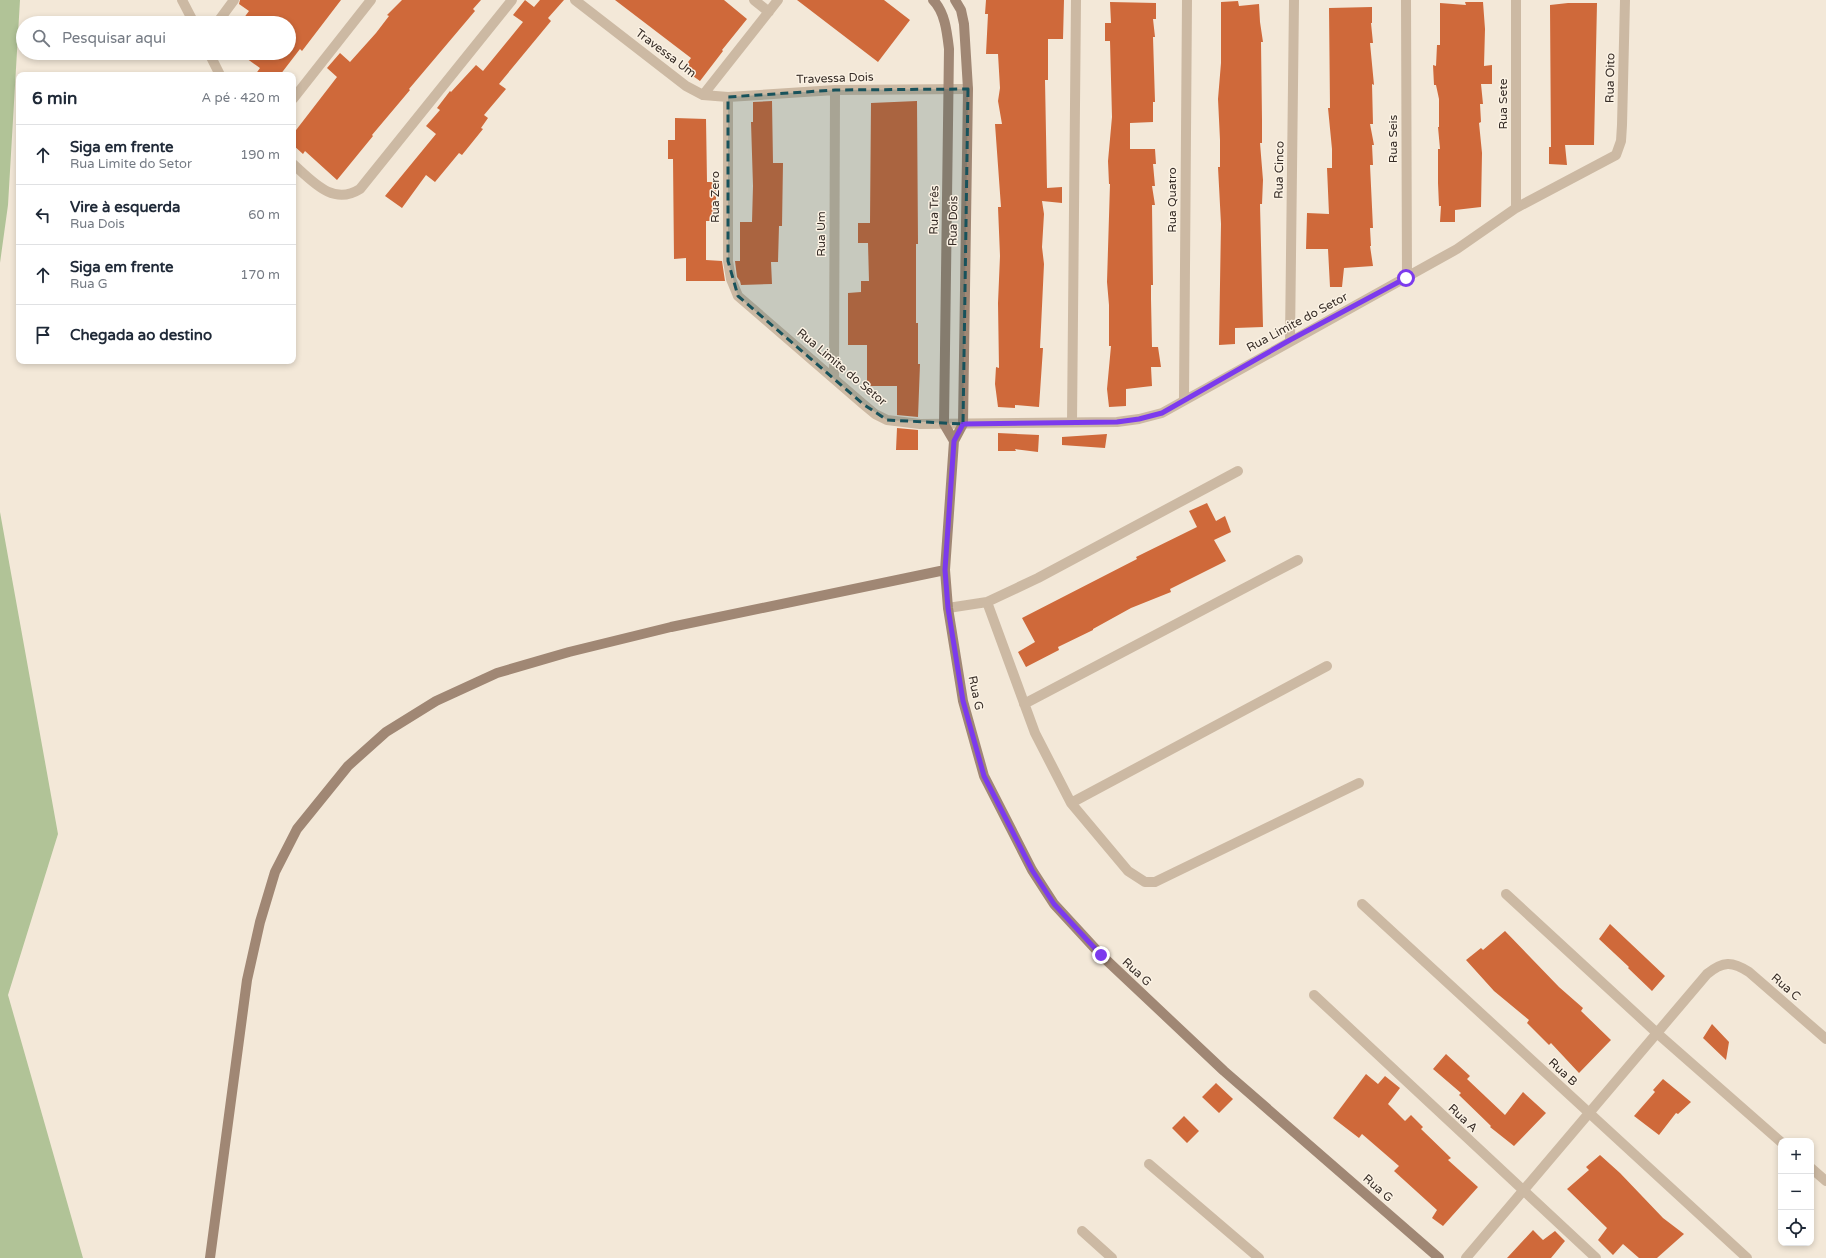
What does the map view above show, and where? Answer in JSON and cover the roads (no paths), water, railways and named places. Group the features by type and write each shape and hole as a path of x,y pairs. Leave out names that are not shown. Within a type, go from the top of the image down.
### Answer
{"street":[{"path":"182,0 190,16"},
{"path":"222,16 234,0"},
{"path":"296,95 371,0"},
{"path":"296,167 315,184 327,191 339,195 351,195 360,189 512,0"},
{"name":"Travessa Um","path":"575,0 686,86 704,95"},
{"path":"754,0 769,12"},
{"path":"704,95 778,0"},
{"name":"Rua Dois","path":"945,570 954,441 963,424 968,89 964,24 961,10 955,0"},
{"path":"1072,422 1076,0"},
{"name":"Rua Quatro","path":"1184,399 1187,0"},
{"name":"Rua Cinco","path":"1290,340 1294,0"},
{"name":"Rua Seis","path":"1406,0 1406,278"},
{"name":"Rua Sete","path":"1516,0 1516,208"},
{"name":"Rua Oito","path":"1616,155 1621,141 1622,126 1625,0"},
{"name":"Rua Três","path":"935,1 942,15 949,49 944,424"},
{"path":"212,60 218,72"},
{"name":"Travessa Dois","path":"704,95 728,97 835,90 968,89"},
{"name":"Rua Um","path":"834,378 835,90"},
{"name":"Rua Zero","path":"728,97 728,261 731,279 738,296"},
{"name":"Rua Limite do Setor","path":"738,296 875,414 887,420 920,424 963,424 1117,422 1139,419 1162,413 1184,399 1290,340 1406,278 1456,249 1516,208 1616,155"},
{"path":"944,424 954,441"},
{"path":"948,608 987,602 1038,578 1238,471"},
{"path":"1024,704 1298,560"},
{"path":"210,1258 246,980 262,915 275,872 297,829 348,766 386,732 424,708 498,673 569,652 672,627 945,570"},
{"name":"Rua G","path":"945,570 948,608 963,701 984,776 1032,870 1054,904 1101,955 1224,1071 1439,1258"},
{"path":"987,602 1035,733 1071,803 1128,871 1145,882 1155,882 1358,783"},
{"path":"1071,803 1327,666"},
{"path":"1506,894 1658,1034 1778,1139"},
{"name":"Rua B","path":"1362,904 1747,1258"},
{"name":"Rua C","path":"1658,1034 1707,974 1716,967 1725,964 1735,965 1749,972 1826,1039"},
{"name":"Rua A","path":"1314,995 1596,1258"},
{"path":"1466,1258 1658,1034"},
{"path":"1149,1164 1259,1258"},
{"path":"1814,1171 1826,1182"},
{"path":"1082,1231 1112,1258"}]}
